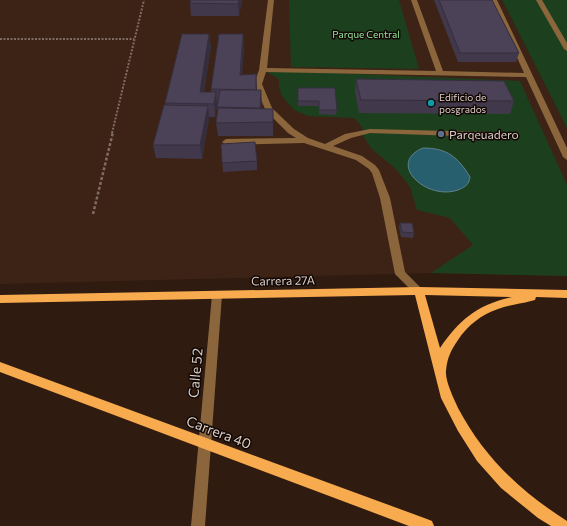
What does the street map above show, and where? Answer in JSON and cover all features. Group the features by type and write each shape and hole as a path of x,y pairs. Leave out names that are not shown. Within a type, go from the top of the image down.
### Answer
{"main road":[{"name":"Carrera 27A","path":"0,299 419,291 567,294"},
{"path":"419,291 447,398 462,427 482,457 506,483 543,514 563,526"},
{"path":"440,372 444,351 458,331 474,316 495,305 547,294"},
{"name":"Carrera 40","path":"0,367 428,526"}],"street":[{"path":"271,0 263,70 258,84 269,109 291,131 305,140"},
{"path":"414,0 440,74"},
{"path":"494,0 567,157"},
{"path":"539,0 567,49"},
{"path":"263,70 529,75"},
{"path":"327,146 344,136 370,131 487,134"},
{"path":"226,142 305,140 327,146 359,158 372,166 376,172 385,198 400,274 419,291"},
{"name":"Calle 52","path":"198,526 217,295"}],"path":[{"path":"93,214 144,0"},
{"path":"0,39 134,39"}],"shaded area":[{"path":"0,0 502,0 567,128 567,276 431,273 0,284"}],"green space":[{"name":"Parque Central","path":"289,0 399,0 419,69 291,67"},
{"path":"502,0 567,0 567,128"},
{"path":"263,70 520,81 567,185 567,276 431,273 473,245 450,218 417,210 410,187 396,169 371,148 364,137 362,127 354,118 308,116 294,110 282,96 279,88 279,79"}],"water":[{"path":"423,148 431,148 445,152 456,159 470,177 468,184 458,190 446,192 423,186 409,171 408,162 413,155"}],"building":[{"path":"191,0 239,0 238,4 190,3"},
{"path":"439,0 492,0 519,53 460,53"},
{"path":"182,34 209,34 200,92 216,92 214,104 165,103"},
{"path":"219,34 243,34 240,75 256,74 256,90 211,89"},
{"path":"356,79 504,81 514,101 361,100"},
{"path":"298,88 335,88 337,110 319,110 319,101 298,101"},
{"path":"220,90 261,90 260,108 217,107"},
{"path":"164,105 208,106 200,145 153,145"},
{"path":"218,108 273,109 273,122 216,123"},
{"path":"255,142 257,161 222,163 221,144"},
{"path":"400,223 412,223 414,233 402,232"}],"place":[{"name":"Edificio de posgrados","path":"431,103"},
{"name":"Parqeuadero","path":"441,134"}]}
